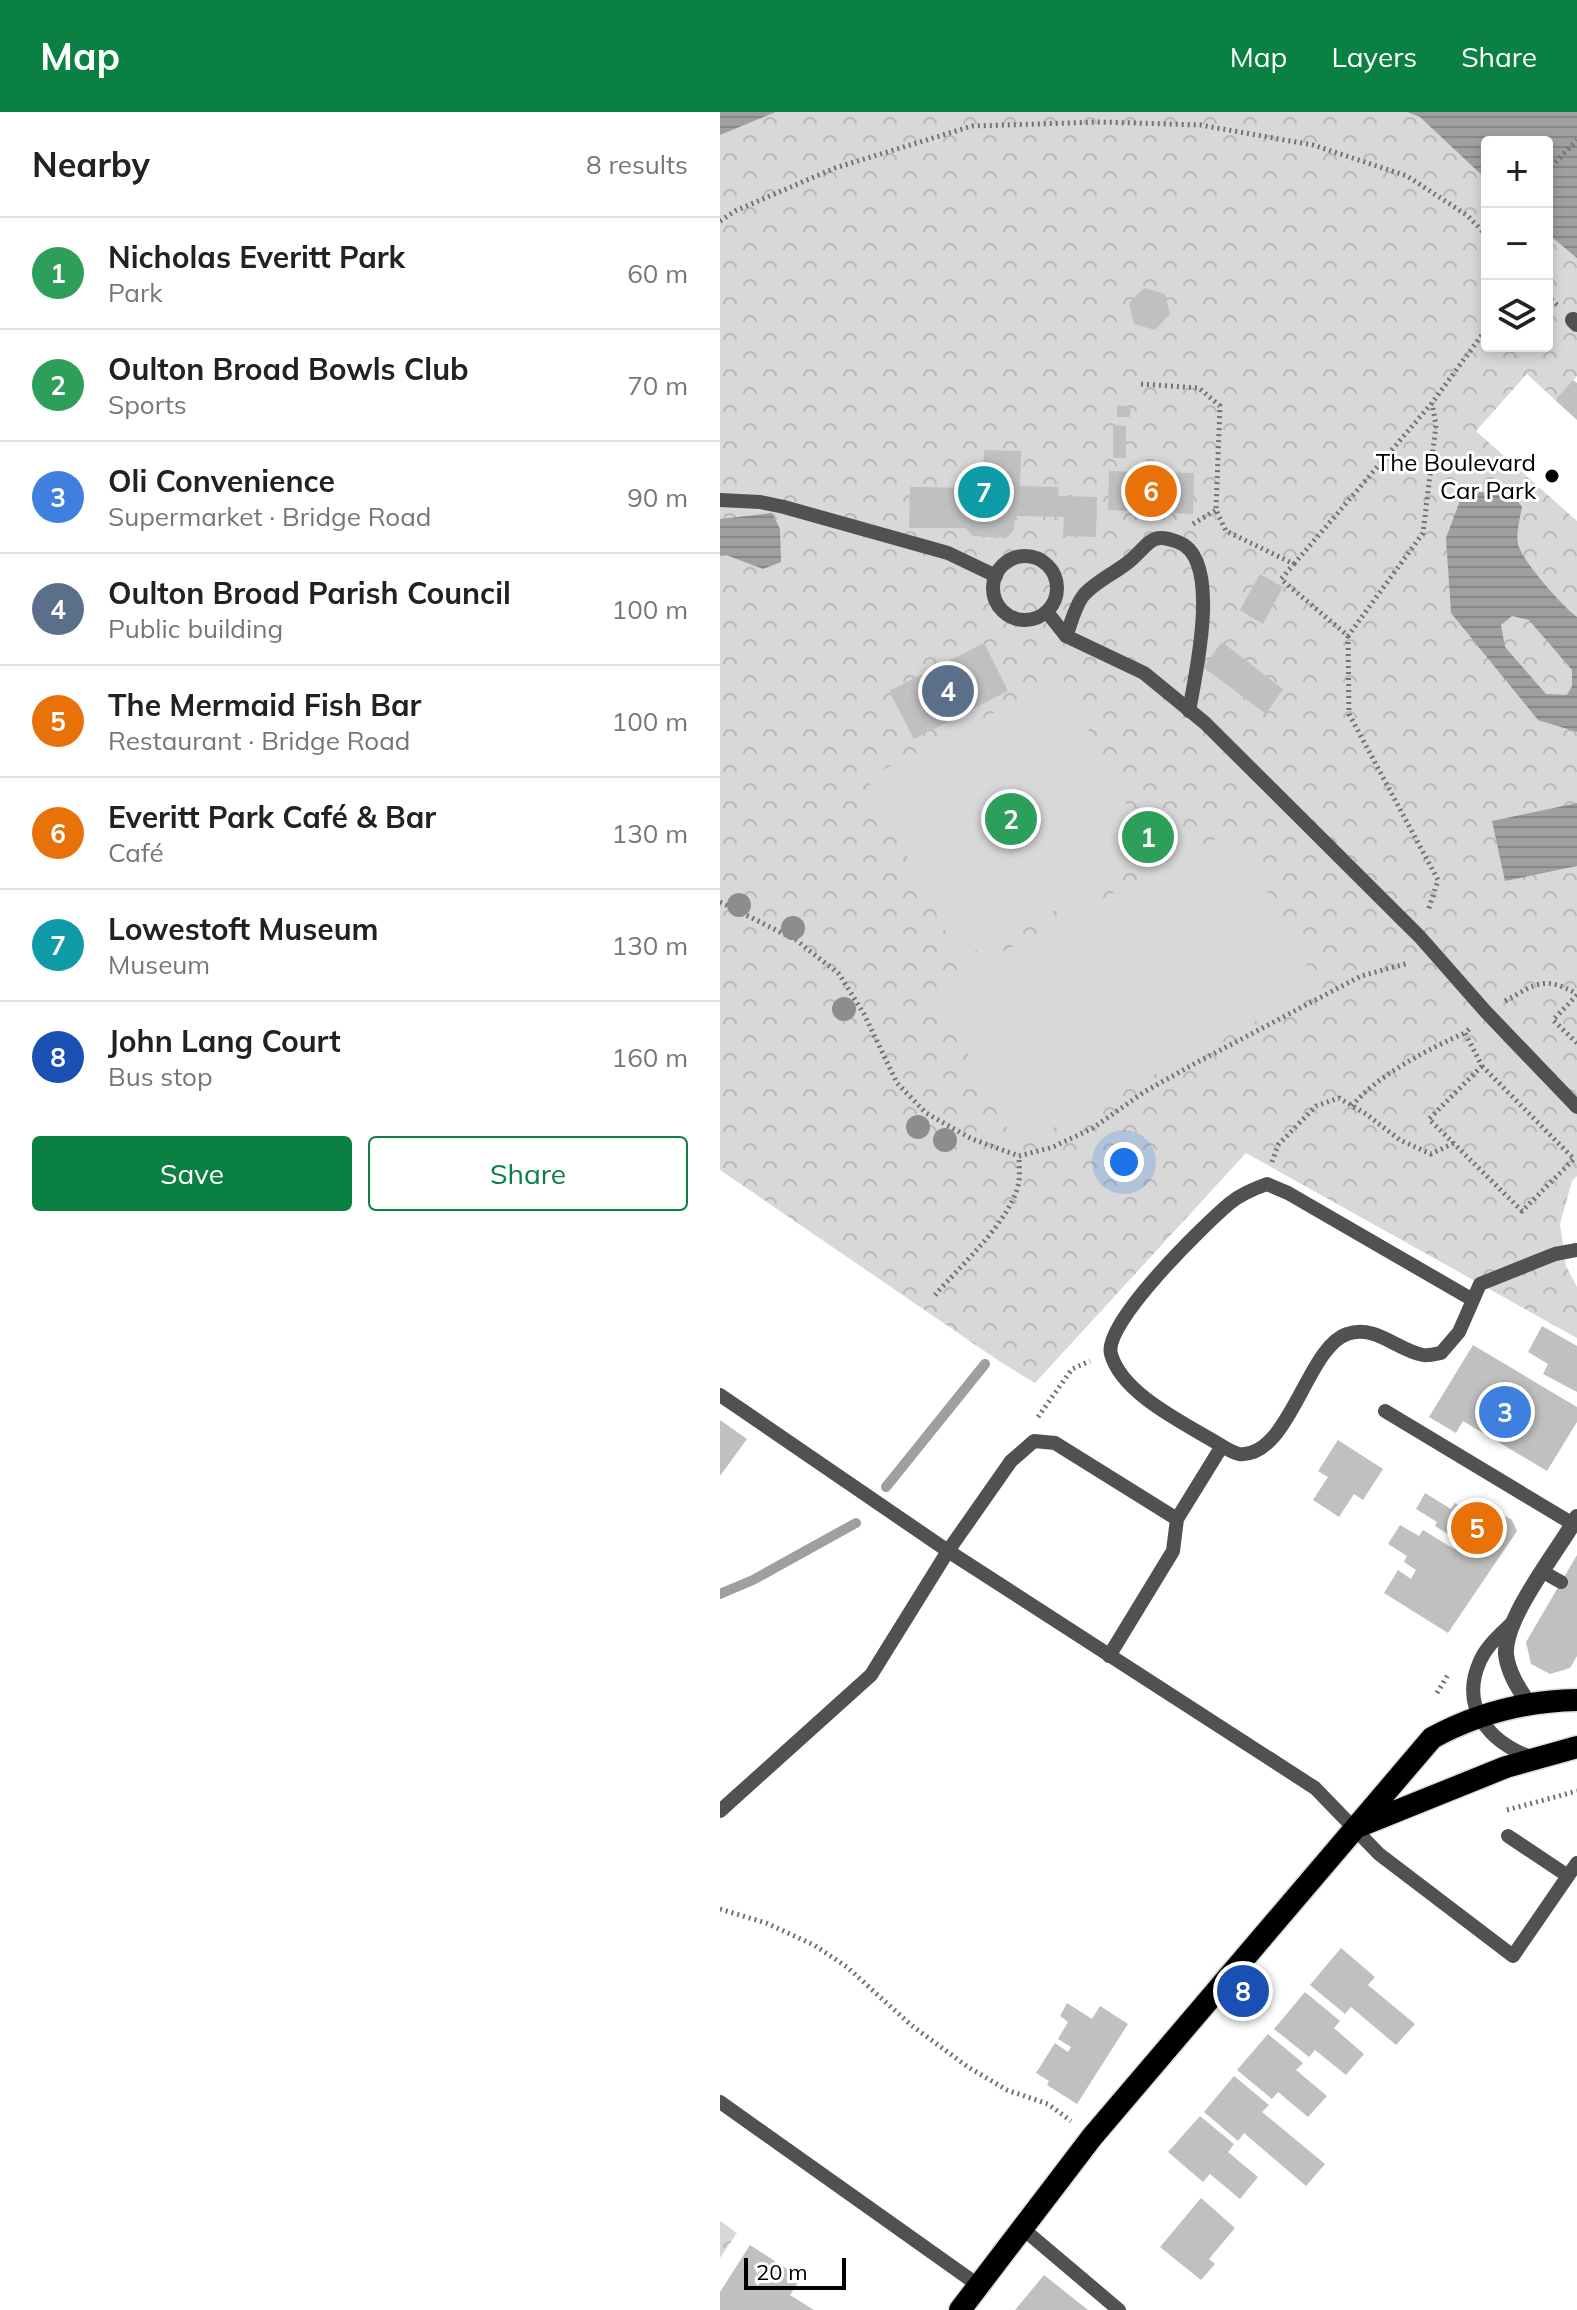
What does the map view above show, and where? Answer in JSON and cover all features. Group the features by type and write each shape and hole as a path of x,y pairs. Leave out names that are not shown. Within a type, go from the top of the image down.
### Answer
{"highway":[{"path":"960,2310 1092,2137 1432,1738 1479,1716 1529,1704 1577,1700"},
{"path":"1354,1828 1533,1758 1577,1747"}],"street":[{"path":"1529,1704 1517,1686 1506,1656 1507,1640 1514,1620 1575,1521"}],"lane":[{"path":"720,500 784,507 948,553 996,576"},
{"path":"1066,636 1083,596 1133,558 1147,541 1163,537 1185,544 1199,566 1203,592 1203,625 1189,711"},
{"path":"1019,557 1029,557 1048,565 1057,584 1053,604 1047,612 1028,620 1007,615 995,598 996,576 1009,561 1019,557"},
{"path":"1047,612 1066,636 1144,673 1205,723 1420,937 1577,1107"},
{"path":"1473,1300 1267,1184 1249,1190 1231,1202 1175,1256 1122,1321 1112,1336 1110,1353 1122,1376 1139,1395 1238,1454 1255,1451 1272,1439 1325,1351 1343,1334 1374,1333 1424,1355 1441,1353 1459,1332 1473,1300 1480,1284 1555,1254 1577,1250"},
{"path":"720,1395 948,1551 1315,1788 1379,1854 1513,1956 1573,1870 1508,1836"},
{"path":"1385,1411 1575,1521"},
{"path":"720,1811 871,1675 948,1551 1011,1461 1034,1441 1055,1443 1177,1519"},
{"path":"1109,1656 1173,1551 1177,1519 1222,1446"},
{"path":"1543,1572 1561,1582"},
{"path":"1514,1620 1481,1659 1473,1687 1474,1703 1479,1716 1501,1744 1533,1758"},
{"path":"720,2102 978,2285"},
{"path":"1022,2228 1119,2310"}],"path":[{"path":"720,221 735,211 835,168 972,126 1101,122 1200,125 1313,145 1407,176 1468,216 1481,230"},
{"path":"1553,165 1577,140"},
{"path":"1348,636 1281,579 1432,403 1481,336"},
{"path":"1141,384 1199,388 1220,406 1216,510 1226,531 1294,564"},
{"path":"1420,937 1438,880 1349,714 1348,636 1423,533 1436,425 1432,403"},
{"path":"720,902 796,940 839,974 864,1014 897,1083 926,1113 972,1139 1019,1156 1053,1147 1093,1128 1144,1092 1361,976 1438,956"},
{"path":"1495,1006 1544,982 1560,984 1577,994 1553,1020 1577,1043"},
{"path":"1352,1106 1365,1090 1438,1045 1465,1033"},
{"path":"1482,1066 1574,1159 1522,1211 1454,1143 1429,1119 1482,1066"},
{"path":"1267,1184 1278,1145 1316,1106 1339,1098 1400,1140 1431,1154 1454,1143"},
{"path":"935,1295 1008,1208 1019,1183 1019,1156"},
{"path":"1034,1441 1035,1420 1072,1369 1110,1353"},
{"path":"1502,1812 1577,1791"},
{"path":"720,1909 766,1923 814,1945 847,1967 911,2025 968,2067 1007,2090 1048,2104 1092,2137"}],"green space":[{"path":"776,112 1407,112 1420,116 1481,171 1481,352 1553,352 1553,234 1577,256 1577,376 1555,400 1527,374 1476,431 1577,521 1577,1176 1572,1181 1560,1224 1566,1266 1577,1287 1577,1338 1246,1153 1035,1383 720,1170 720,135"},
{"path":"1062,678 1155,859 960,959 867,778"},
{"path":"1234,829 1318,988 1017,1147 933,989"},
{"path":"720,2221 737,2233 720,2258"}],"shaded area":[{"path":"720,112 776,112 720,135"},
{"path":"1407,112 1577,112 1577,258 1553,238 1553,136 1481,136 1481,174 1420,117"},
{"path":"1480,492 1515,497 1522,507 1518,535 1521,551 1543,583 1577,617 1577,732 1538,720 1451,613 1446,538 1461,498","holes":["1512,616 1529,620 1572,670 1572,686 1567,695 1546,694 1505,647 1501,625"]},
{"path":"772,513 780,529 781,562 763,569 726,555 720,556 720,519"},
{"path":"1577,803 1577,866 1505,881 1492,821"}],"building":[{"path":"1144,288 1165,294 1170,314 1155,330 1134,324 1129,303"},
{"path":"1573,380 1577,383 1577,420 1555,400"},
{"path":"1117,406 1131,406 1130,417 1117,417"},
{"path":"1113,425 1126,426 1126,458 1113,458"},
{"path":"984,450 1021,451 1020,486 1059,487 1058,496 1097,497 1096,537 1063,536 1064,517 1015,516 1014,530 1006,538 973,536 965,528 909,528 910,487 983,488"},
{"path":"1109,471 1194,473 1193,514 1108,510"},
{"path":"1260,574 1283,587 1263,624 1240,610"},
{"path":"1222,642 1283,689 1266,714 1203,667"},
{"path":"984,643 1008,691 914,739 889,691"},
{"path":"1542,1326 1577,1346 1577,1392 1543,1374 1548,1364 1528,1352"},
{"path":"1473,1345 1577,1407 1577,1422 1547,1471 1463,1421 1456,1433 1429,1417"},
{"path":"720,1420 747,1439 720,1476"},
{"path":"1338,1440 1383,1469 1363,1500 1354,1494 1339,1517 1313,1500 1328,1477 1318,1471"},
{"path":"1425,1493 1451,1509 1455,1503 1484,1521 1492,1508 1512,1520 1517,1531 1448,1633 1384,1593 1398,1570 1411,1579 1416,1570 1404,1562 1407,1556 1388,1544 1400,1525 1419,1536 1423,1530 1454,1549 1459,1541 1416,1509"},
{"path":"1577,1555 1577,1656 1570,1668 1550,1674 1531,1664 1526,1642"},
{"path":"1341,1948 1375,1977 1368,1985 1415,2024 1396,2045 1351,2007 1345,2014 1310,1985"},
{"path":"1305,1992 1340,2021 1334,2028 1364,2054 1346,2075 1315,2050 1309,2057 1274,2029"},
{"path":"1067,2003 1092,2019 1100,2006 1128,2024 1077,2104 1047,2085 1049,2081 1036,2073 1055,2043 1068,2052 1071,2047 1058,2039 1068,2022 1060,2016"},
{"path":"1268,2034 1303,2063 1296,2070 1327,2096 1308,2117 1278,2092 1272,2099 1237,2070"},
{"path":"1234,2076 1269,2105 1262,2112 1325,2164 1306,2186 1244,2133 1238,2141 1204,2112"},
{"path":"1200,2116 1234,2144 1228,2152 1258,2177 1240,2199 1210,2174 1203,2182 1168,2152"},
{"path":"1201,2198 1235,2228 1209,2259 1215,2264 1201,2280 1160,2247"},
{"path":"750,2245 801,2278 790,2295 814,2310 720,2310 720,2292"},
{"path":"1044,2275 1088,2310 1015,2310"}],"waterway":[{"path":"886,1487 985,1364"},
{"path":"720,1594 753,1580 856,1523"}],"place":[{"name":"The Boulevard Car Park","path":"1552,476"},
{"name":"Everitt Park Café & Bar","path":"1151,491"},
{"name":"Lowestoft Museum","path":"984,492"},
{"name":"Oulton Broad Parish Council","path":"948,691"},
{"name":"Oulton Broad Bowls Club","path":"1011,819"},
{"name":"Nicholas Everitt Park","path":"1148,837"},
{"name":"Oli Convenience","path":"1505,1412"},
{"name":"The Mermaid Fish Bar","path":"1477,1528"},
{"name":"John Lang Court","path":"1243,1991"}]}
